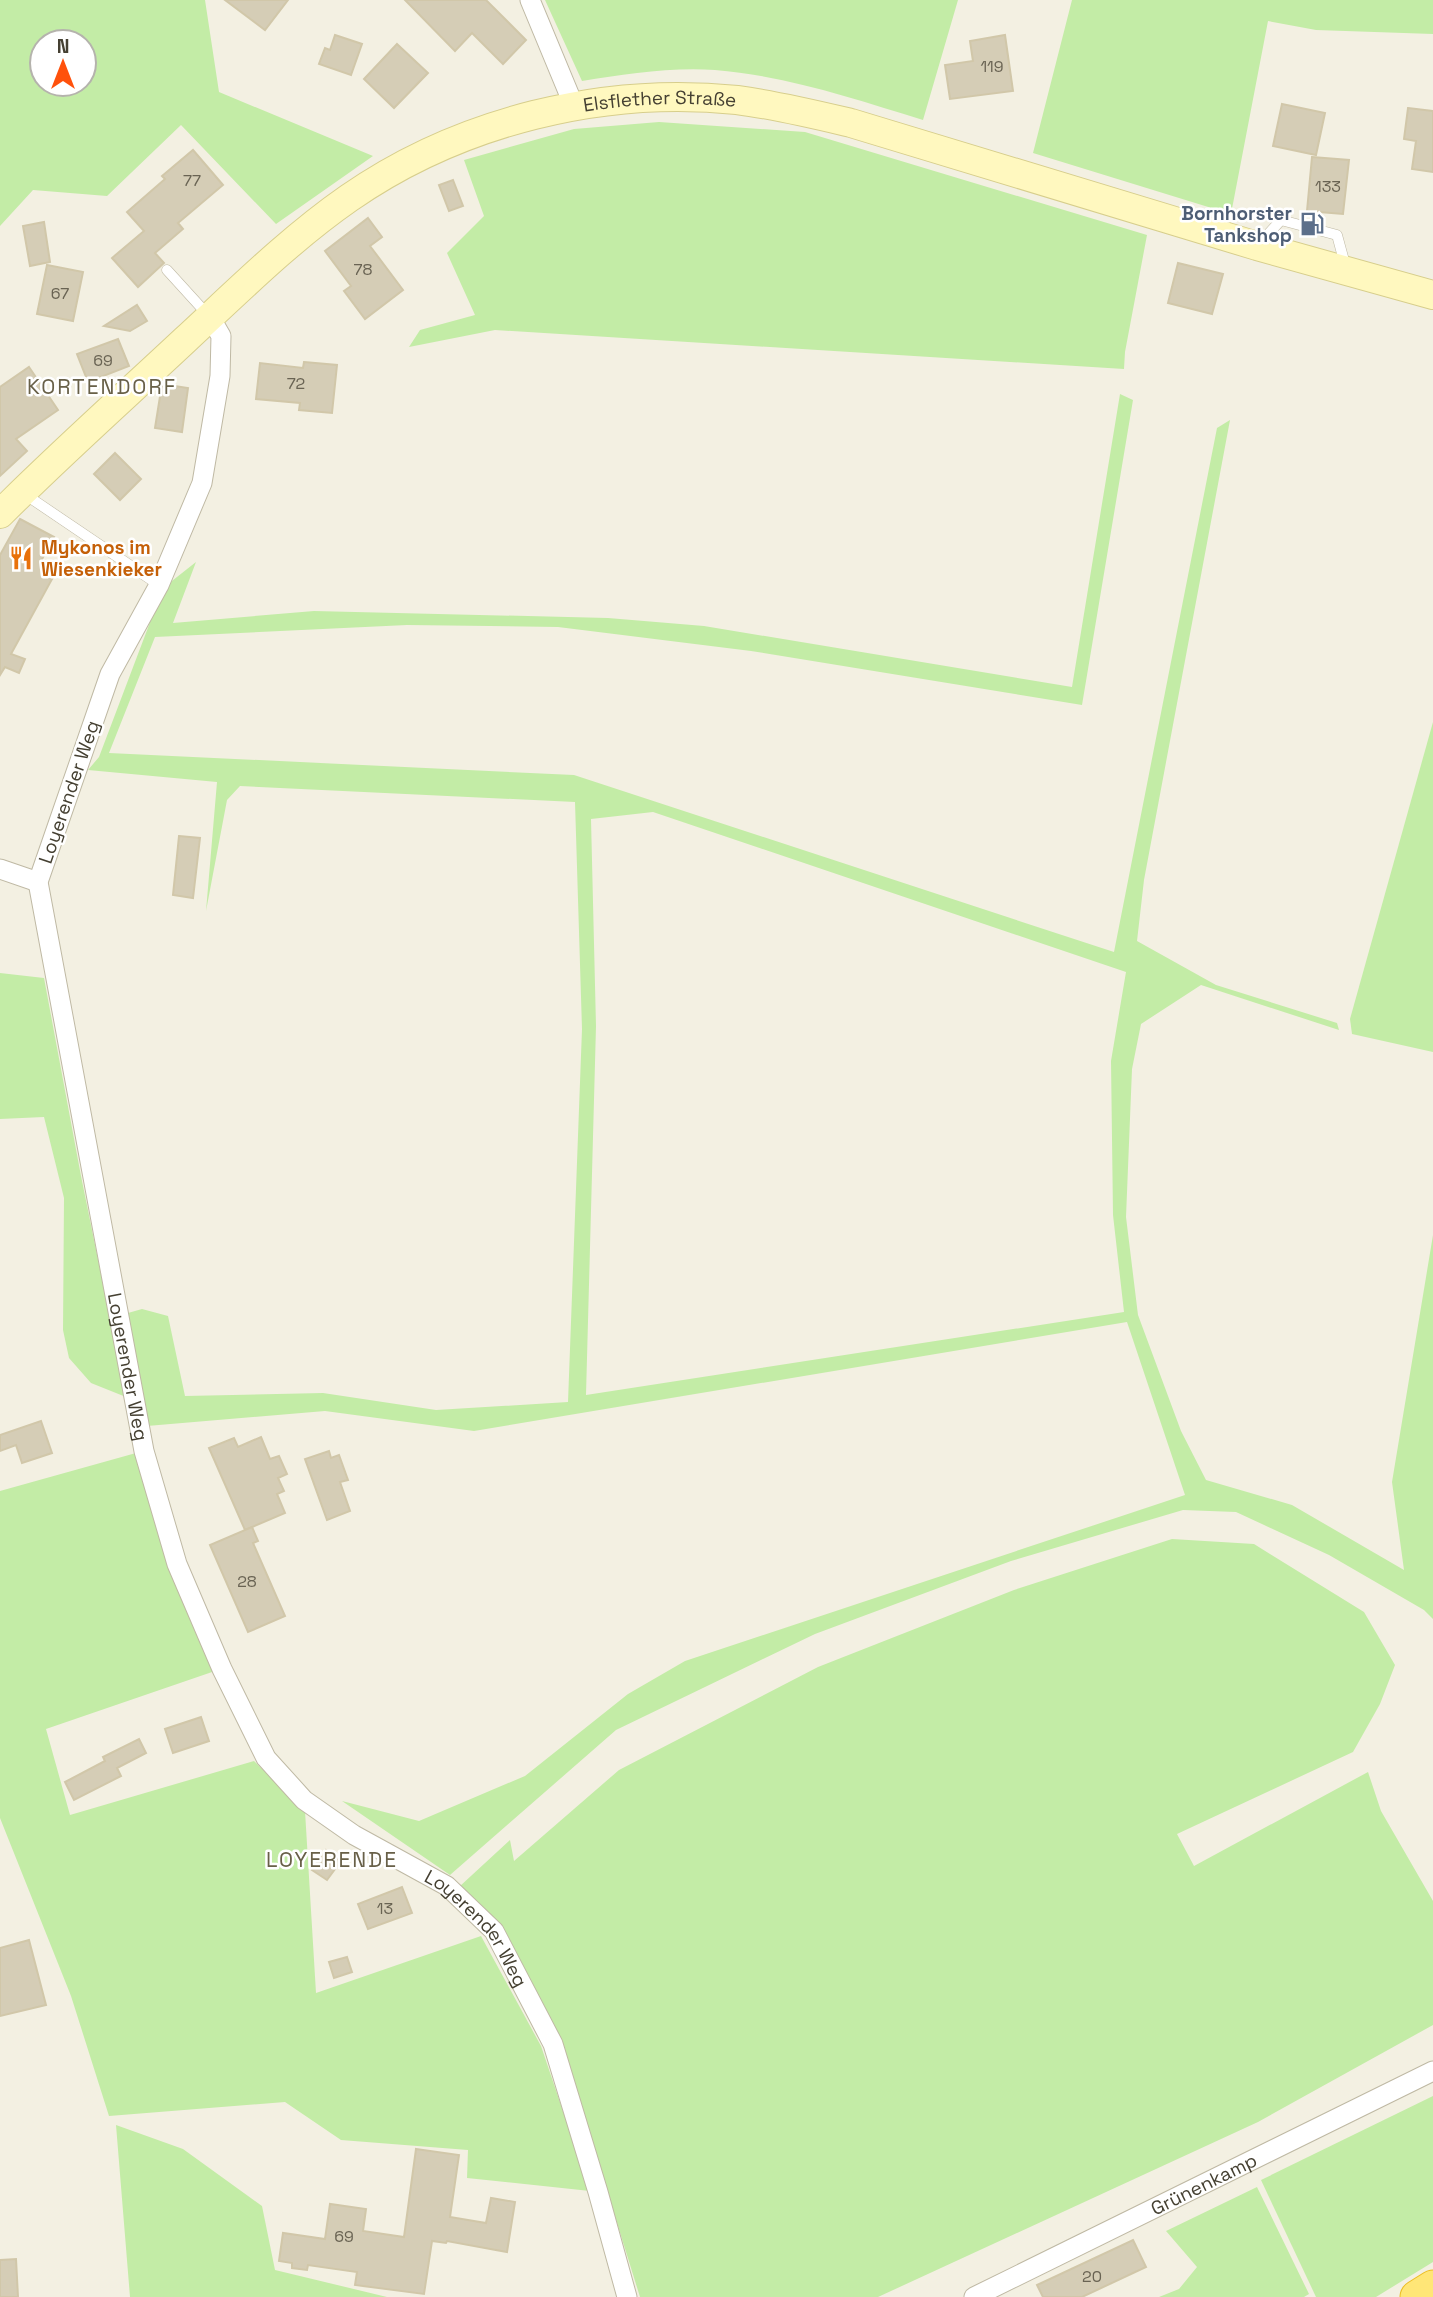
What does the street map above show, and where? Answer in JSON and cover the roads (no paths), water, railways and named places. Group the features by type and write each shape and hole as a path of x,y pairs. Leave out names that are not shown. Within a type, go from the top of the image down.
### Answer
{"highway":[{"path":"1418,2297 1433,2287"}],"main road":[{"name":"Elsflether Straße","path":"0,514 210,317 311,227 351,197 414,159 461,138 574,106 623,99 699,98 735,100 801,111 902,138 1257,246 1433,295"}],"street":[{"path":"530,0 574,106"},
{"name":"Loyerender Weg","path":"210,317 221,336 220,376 202,483 159,585 110,674 38,882 144,1451 177,1564 222,1669 266,1758 304,1800 354,1835 447,1886 494,1931 553,2044 627,2297"},
{"path":"0,869 38,882"},
{"name":"Grünenkamp","path":"974,2297 1433,2071"}],"lane":[{"path":"167,271 210,317"},
{"path":"22,492 159,585"}],"place":[{"name":"Bornhorster Tankshop","path":"1312,224"},
{"name":"Mykonos im Wiesenkieker","path":"21,558"}],"district":[{"name":"KORTENDORF","path":"102,386"},
{"name":"LOYERENDE","path":"332,1859"}]}
